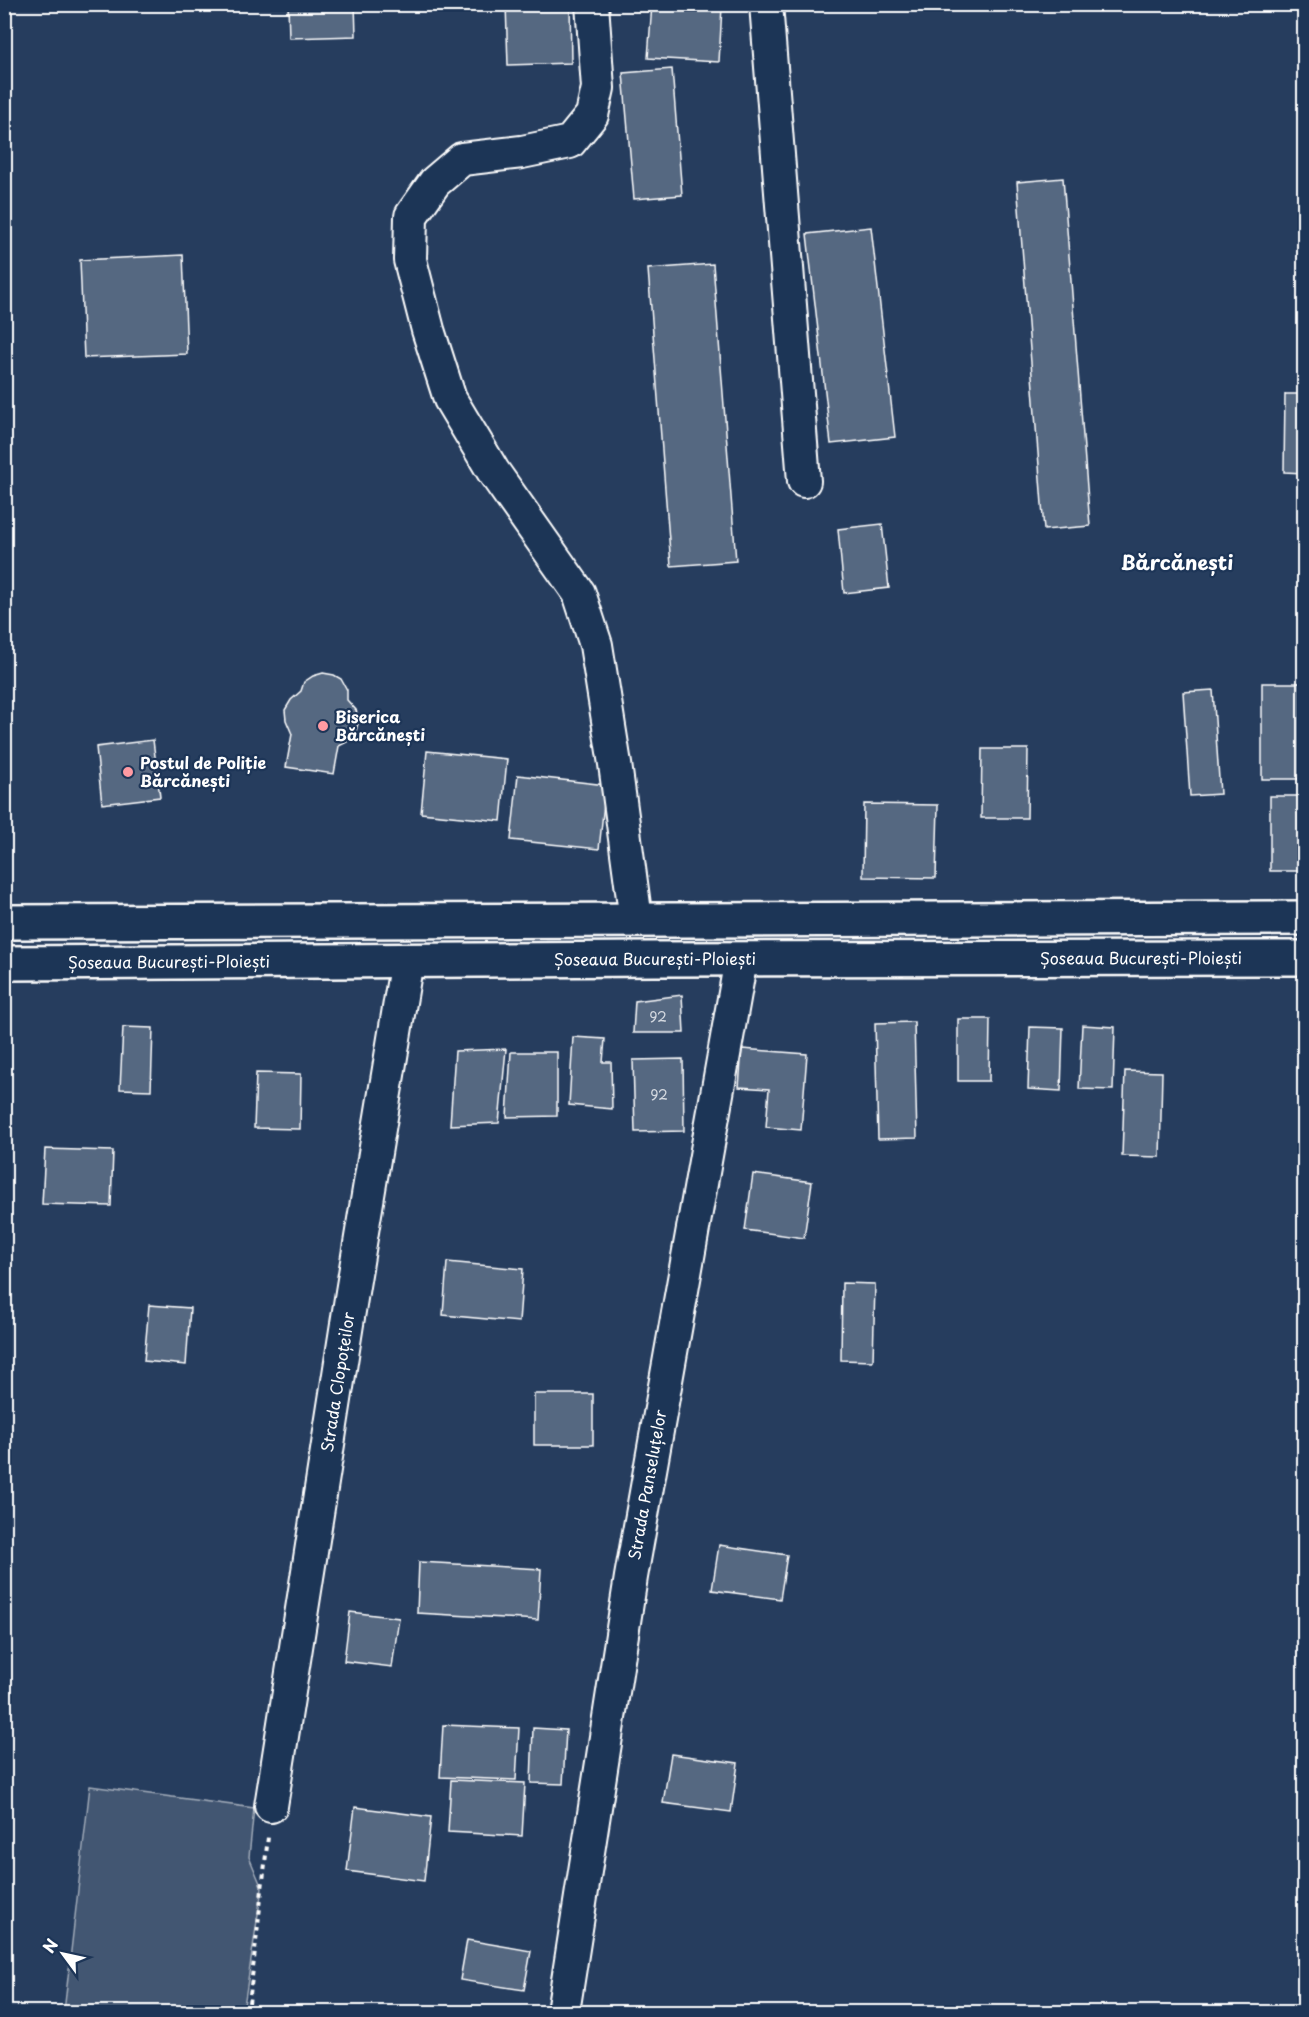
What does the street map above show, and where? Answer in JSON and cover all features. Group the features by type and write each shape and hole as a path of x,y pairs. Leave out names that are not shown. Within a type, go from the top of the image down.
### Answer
{"highway":[{"path":"4,922 1305,918"},
{"name":"Șoseaua București-Ploiești","path":"4,963 1305,958"}],"street":[{"path":"592,4 598,88 592,115 570,142 522,152 462,159 435,182 411,216 410,260 428,330 450,399 493,471 579,593 596,645 636,920"},
{"path":"766,4 804,481"},
{"name":"Strada Panseluțelor","path":"563,2013 631,1577 741,959"},
{"name":"Strada Clopoțeilor","path":"271,1806 407,960"}],"path":[{"path":"248,2013 271,1806"}],"shaded area":[{"path":"90,1786 254,1808 249,1857 262,1888 243,2012 64,2012"}],"building":[{"path":"288,4 355,4 356,36 289,38"},
{"path":"506,4 570,4 571,63 508,65"},
{"path":"652,4 722,6 719,62 648,58"},
{"path":"672,69 682,195 634,199 623,73"},
{"path":"1063,178 1090,526 1044,530 1017,182"},
{"path":"871,227 895,437 831,444 807,234"},
{"path":"183,255 187,354 84,358 80,260"},
{"path":"713,264 736,561 671,566 648,269"},
{"path":"1285,394 1304,394 1304,473 1284,472"},
{"path":"882,524 889,588 844,593 838,529"},
{"name":"Biserica Bărcănești","path":"323,673 341,679 347,690 347,700 356,710 359,720 356,731 347,742 339,746 334,774 286,767 292,734 286,720 285,710 291,700 301,691 304,682"},
{"path":"1262,683 1304,683 1304,779 1262,779"},
{"path":"1213,690 1220,794 1190,796 1183,692"},
{"name":"Postul de Poliție Bărcănești","path":"153,740 160,797 102,804 96,747"},
{"path":"982,749 1028,749 1027,818 981,818"},
{"path":"427,751 507,759 501,821 421,813"},
{"path":"518,775 606,785 599,849 511,840"},
{"path":"1270,796 1304,796 1304,871 1270,871"},
{"path":"864,804 938,805 936,878 863,877"},
{"path":"682,995 684,1033 633,1033 635,1001"},
{"path":"958,1019 990,1019 989,1081 958,1081"},
{"path":"914,1022 917,1138 878,1139 875,1023"},
{"path":"1082,1025 1115,1027 1113,1090 1079,1089"},
{"path":"123,1027 153,1028 151,1090 120,1089"},
{"path":"1030,1027 1063,1028 1061,1091 1028,1089"},
{"path":"573,1037 605,1039 603,1062 611,1062 612,1109 569,1105"},
{"path":"506,1049 499,1123 450,1125 455,1051"},
{"path":"742,1049 807,1054 801,1130 766,1127 769,1089 739,1087"},
{"path":"511,1052 557,1052 557,1116 507,1117"},
{"path":"683,1059 684,1131 635,1132 633,1060"},
{"path":"1125,1071 1162,1072 1160,1157 1122,1156"},
{"path":"256,1073 301,1074 300,1129 254,1128"},
{"path":"45,1149 113,1151 111,1206 42,1204"},
{"path":"753,1174 812,1182 804,1238 745,1230"},
{"path":"1303,1215 1304,1322 1301,1322"},
{"path":"447,1262 523,1269 519,1322 443,1315"},
{"path":"842,1283 875,1284 873,1361 841,1360"},
{"path":"149,1305 190,1308 186,1365 144,1361"},
{"path":"534,1394 593,1394 593,1445 534,1445"},
{"path":"719,1545 787,1555 780,1599 712,1590"},
{"path":"419,1562 541,1569 538,1620 417,1613"},
{"path":"350,1612 399,1618 392,1667 344,1661"},
{"path":"443,1725 519,1728 516,1780 440,1777"},
{"path":"533,1728 566,1730 563,1784 531,1783"},
{"path":"671,1754 738,1763 731,1812 663,1803"},
{"path":"451,1780 525,1783 522,1836 448,1832"},
{"path":"355,1807 431,1817 424,1881 347,1871"},
{"path":"467,1940 531,1951 524,1990 460,1980"}],"place":[{"name":"Biserica Bărcănești","path":"323,726"},
{"name":"Postul de Poliție Bărcănești","path":"128,772"}],"district":[{"name":"Bărcănești","path":"1177,563"}]}
